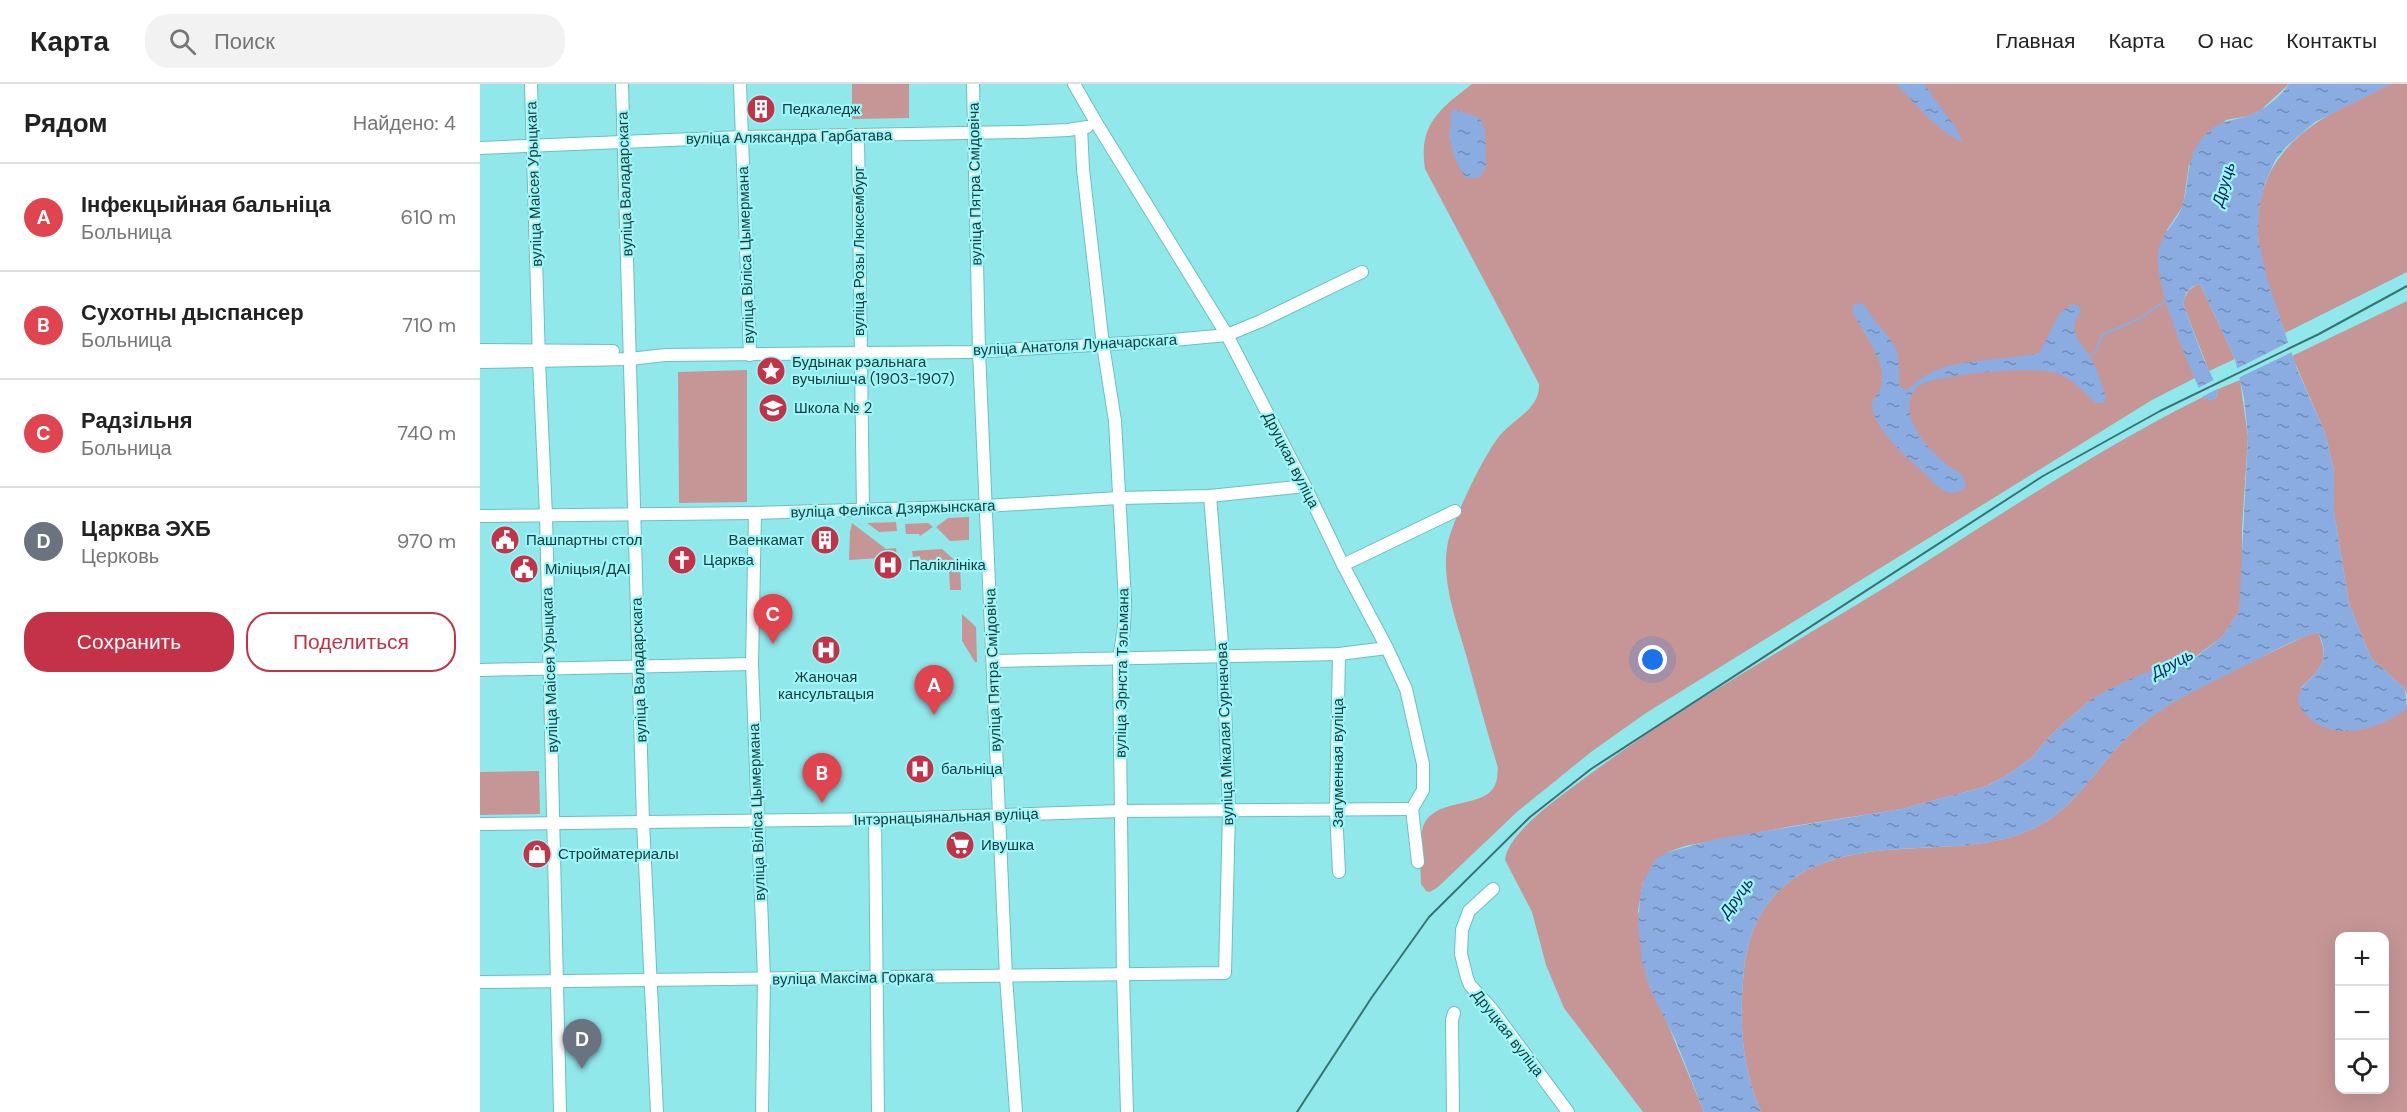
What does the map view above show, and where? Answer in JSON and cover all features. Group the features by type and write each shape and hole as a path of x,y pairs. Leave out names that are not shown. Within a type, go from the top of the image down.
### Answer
{"street":[{"name":"вуліца Маісея Урыцкага","path":"531,84 546,515 560,1112"},
{"name":"вуліца Валадарскага","path":"622,84 643,822 657,1112"},
{"name":"вуліца Віліса Цымермана","path":"740,84 750,355"},
{"name":"вуліца Пятра Смідовіча","path":"973,84 979,351 1006,977 1016,1112"},
{"name":"Друцкая вуліца","path":"1074,84 1227,335 1406,689 1423,764 1423,790 1412,809 1418,862"},
{"name":"вуліца Аляксандра Гарбатава","path":"480,148 742,137 1054,131 1097,124"},
{"name":"вуліца Эрнста Тэльмана","path":"1081,128 1083,169 1114,421 1125,601 1119,659 1127,1112"},
{"name":"вуліца Розы Люксембург","path":"858,135 863,510"},
{"name":"вуліца Анатоля Луначарскага","path":"480,350 539,355 750,355 979,351 1103,345 1227,335 1362,272"},
{"name":"вуліца Анатоля Луначарскага","path":"480,362 539,355"},
{"name":"вуліца Фелікса Дзяржынскага","path":"480,516 755,513 986,506 1119,498 1210,496 1305,486"},
{"name":"вуліца Мікалая Сурначова","path":"1210,496 1223,655 1228,811 1225,973"},
{"path":"1342,565 1455,511"},
{"name":"вуліца Віліса Цымермана","path":"755,513 752,664 764,978 762,1112"},
{"path":"993,661 1339,654 1387,648"},
{"name":"Загуменная вуліца","path":"1339,654 1336,810 1339,872"},
{"path":"480,670 752,664"},
{"name":"Інтэрнацыянальная вуліца","path":"480,824 875,819 1120,811 1412,809"},
{"path":"875,819 878,1112"},
{"name":"Друцкая вуліца","path":"1493,889 1469,911 1462,930 1461,948 1467,978 1470,985 1491,1008 1568,1112"},
{"name":"вуліца Максіма Горкага","path":"480,982 1225,973"},
{"path":"1453,1112 1452,1020 1454,1013"}],"shaded area":[{"path":"852,84 909,84 909,118 852,119"},
{"path":"1472,84 2289,84 2261,110 2249,116 2226,120 2189,165 2183,206 2167,230 2159,270 2166,301 2195,378 2152,400 1646,713 1591,752 1518,811 1430,892 1426,891 1421,884 1420,848 1423,827 1429,817 1438,811 1483,797 1491,791 1497,780 1498,768 1451,601 1446,571 1448,542 1463,501 1488,452 1503,432 1532,406 1539,384 1425,169 1424,153 1428,129 1441,110"},
{"path":"2391,84 2407,84 2407,272 2285,333 2259,248 2260,205 2267,179 2280,157 2296,139 2340,109"},
{"path":"2200,284 2235,359 2209,371 2183,304 2188,291"},
{"path":"2407,301 2407,695 2405,689 2371,658 2349,604 2334,512 2334,471 2325,433 2292,356"},
{"path":"747,370 747,502 679,503 678,372"},
{"path":"2240,380 2248,437 2242,529 2242,586 2239,612 2222,637 2184,665 2088,702 2053,733 2031,758 2006,776 1984,787 1902,809 1793,826 1685,846 1668,852 1643,882 1638,911 1664,1015 1704,1112 1643,1112 1564,1008 1546,965 1532,912 1505,860 1508,849 1515,838 1561,795 1693,704 1884,588 2081,464 2203,397 2210,400 2216,398 2218,389"},
{"path":"969,517 969,540 950,541 936,527 948,518"},
{"path":"896,522 897,531 879,532 867,523"},
{"path":"852,523 886,549 896,548 897,557 849,560"},
{"path":"928,523 933,527 920,536 919,534 906,534 905,524"},
{"path":"942,549 960,565 961,590 950,590 949,569 944,568 944,561 920,562 920,556 913,557 912,551"},
{"path":"962,614 976,627 977,662 962,641"},
{"path":"2318,632 2322,642 2322,663 2301,688 2344,731 2382,723 2407,708 2407,1112 1761,1112 1749,1077 1743,1042 1744,970 1749,944 1758,920 1771,899 1780,890 1790,881 1819,865 1851,855 1884,850 1986,842 2018,835 2047,821 2073,799 2117,747 2142,724 2179,698 2220,676"},
{"path":"539,771 540,814 480,815 480,772"}],"water":[{"path":"1896,84 1924,84 1956,128 1963,142 1944,131"},
{"name":"Друць","path":"2289,84 2391,84 2315,122 2287,146 2276,159 2265,183 2259,209 2258,238 2267,279 2297,369 2325,433 2334,471 2334,512 2349,604 2371,658 2405,689 2407,708 2374,726 2348,731 2324,727 2305,714 2299,704 2299,695 2302,688 2320,667 2323,658 2323,647 2318,632 2289,643 2204,686 2154,715 2117,747 2061,811 2047,821 2018,835 1953,846 1885,850 1851,855 1819,865 1790,881 1771,899 1758,920 1749,944 1744,970 1743,1042 1749,1077 1761,1112 1704,1112 1676,1041 1649,987 1642,961 1638,926 1640,899 1643,882 1656,859 1668,852 1717,839 1902,809 1984,787 2006,776 2031,758 2053,733 2088,702 2107,690 2159,668 2184,665 2196,657 2222,637 2239,612 2248,437 2244,398 2235,359 2200,284 2192,287 2186,293 2183,304 2204,360 2218,389 2216,398 2210,400 2203,397 2166,301 2158,262 2159,248 2181,210 2189,166 2200,141 2218,125 2261,110 2277,98"},
{"path":"1454,109 1480,118 1485,131 1485,170 1479,178 1465,177 1451,146 1450,116"},
{"path":"1858,303 1865,305 1894,345 1898,356 1900,387 1908,390 1935,371 1952,366 2039,353 2060,313 2072,304 2079,306 2081,312 2076,318 2074,330 2097,371 2106,397 2104,403 2096,403 2062,375 2044,371 1970,374 1921,384 1913,392 1910,400 1909,409 1915,428 1935,454 1961,474 1964,480 1965,488 1954,492 1944,491 1898,449 1882,430 1877,420 1872,401 1879,391 1882,380 1881,368 1853,312 1852,306"}],"pier":[{"path":"2291,341 2294,351 2236,379 2234,370"},
{"path":"2216,379 2221,387 2200,398 2196,389"}],"waterway":[{"path":"2090,358 2097,349 2102,335 2139,319 2168,299"}],"railway":[{"path":"1297,1112 1372,997 1429,917 1530,817 1591,769 2043,476 2160,411 2319,334 2407,286"}],"place":[{"name":"Педкаледж","path":"761,109"},
{"name":"Будынак рэальнага вучылішча (1903-1907)","path":"771,371"},
{"name":"Школа № 2","path":"773,408"},
{"name":"Пашпартны стол","path":"505,540"},
{"name":"Ваенкамат","path":"825,540"},
{"name":"Царква","path":"682,560"},
{"name":"Паліклініка","path":"888,565"},
{"name":"Міліцыя/ДАІ","path":"524,569"},
{"name":"Радзільня","path":"773,644"},
{"name":"Жаночая кансультацыя","path":"826,650"},
{"name":"Інфекцыйная бальніца","path":"934,715"},
{"name":"бальніца","path":"920,769"},
{"name":"Сухотны дыспансер","path":"822,803"},
{"name":"Ивушка","path":"960,845"},
{"name":"Стройматериалы","path":"537,854"},
{"name":"Царква ЭХБ","path":"582,1069"}]}
